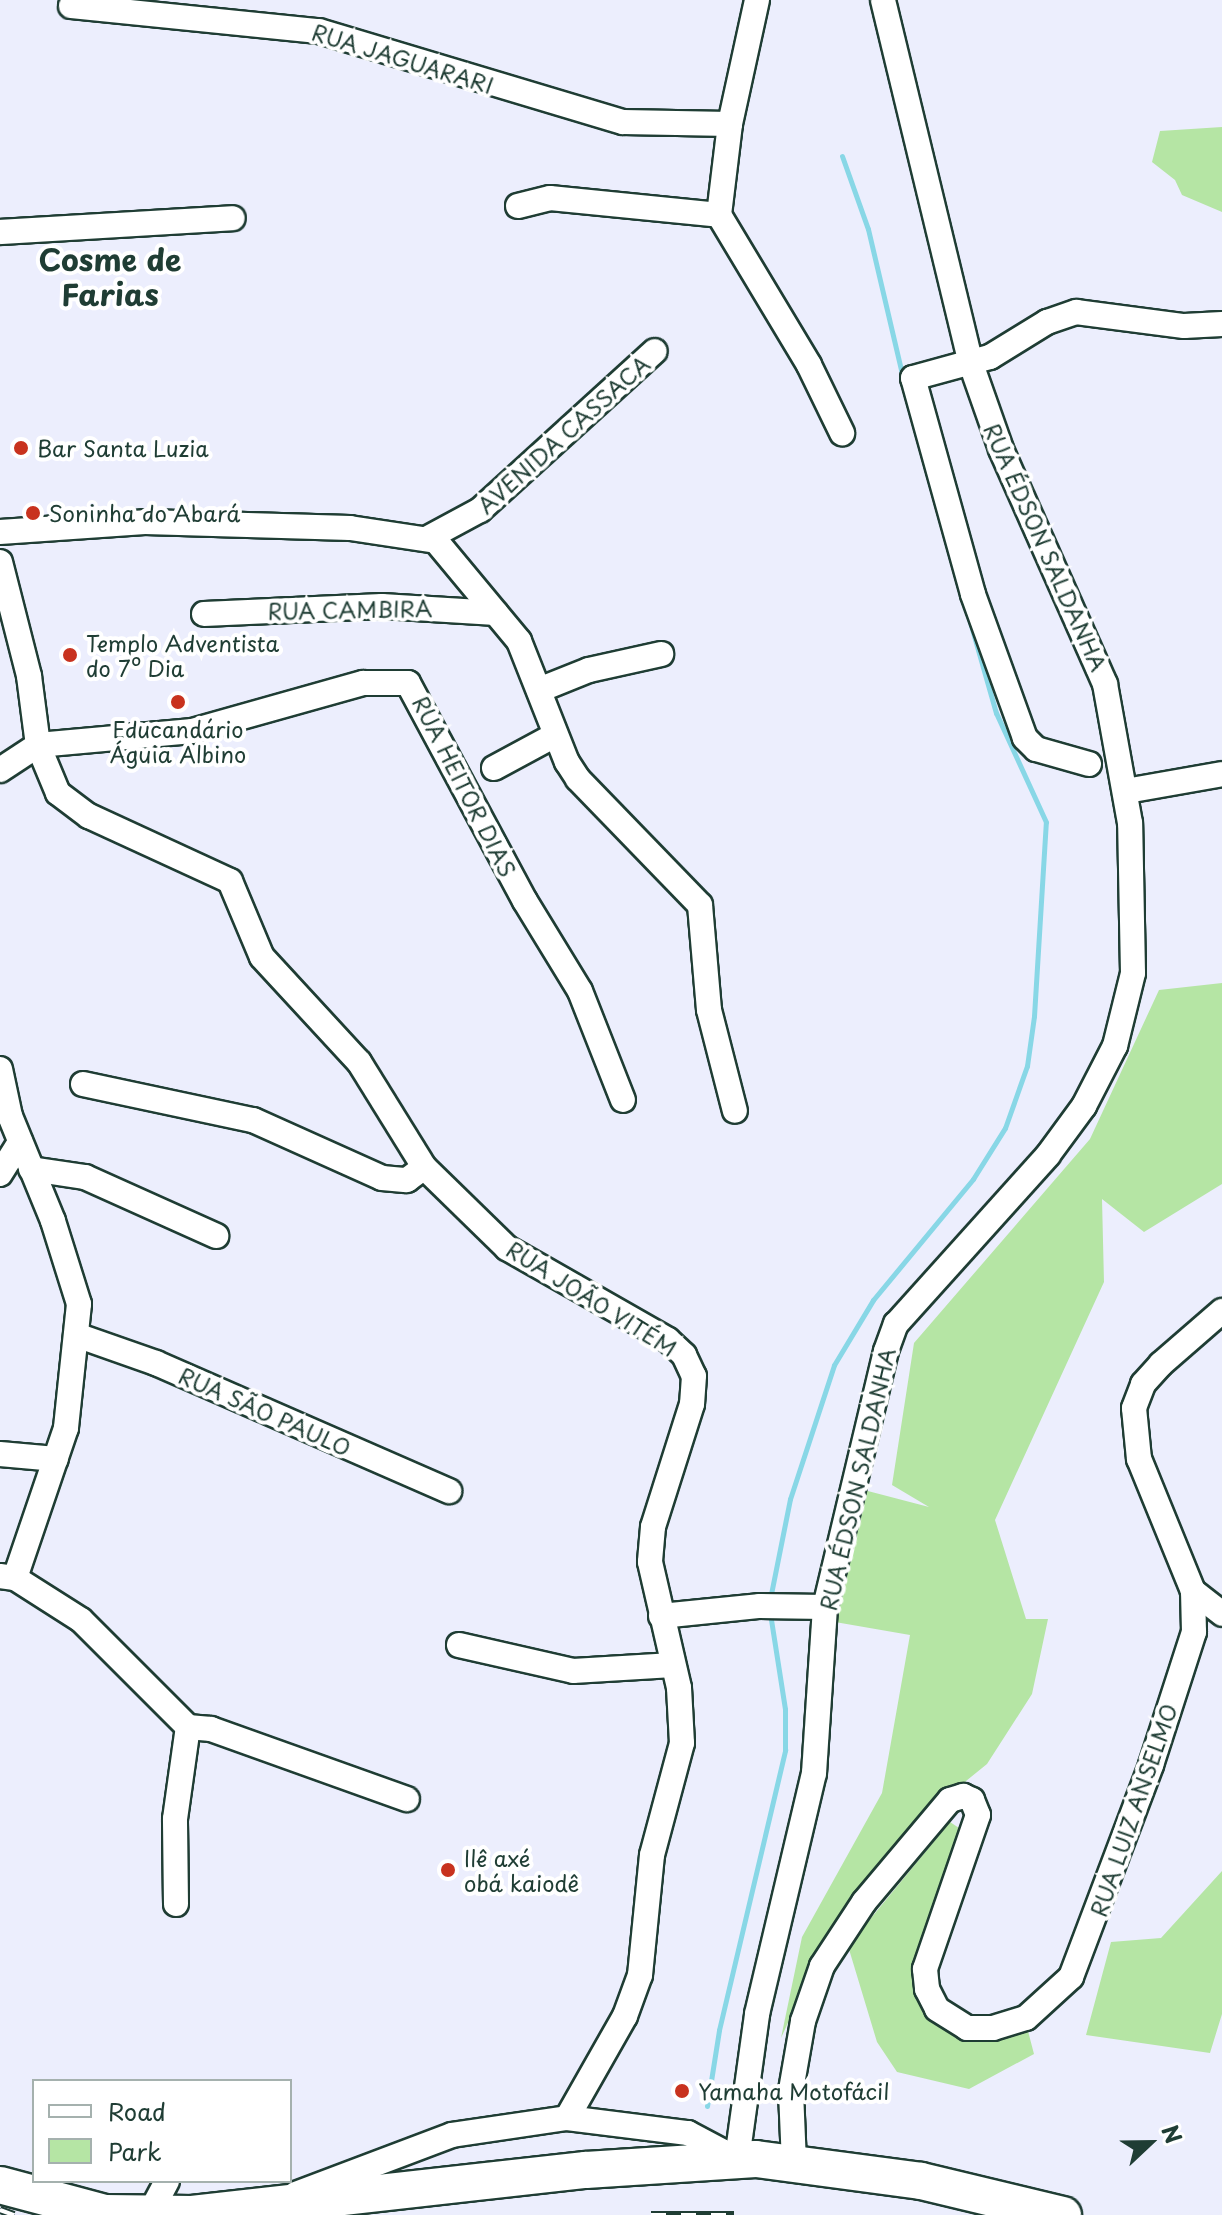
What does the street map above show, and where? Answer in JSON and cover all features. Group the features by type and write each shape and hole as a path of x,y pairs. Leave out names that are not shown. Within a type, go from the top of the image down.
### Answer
{"highway":[{"path":"23,2188 105,2213 149,2215 269,2206 737,2159 794,2163 921,2181 1063,2215"}],"street":[{"path":"757,0 730,124 719,215 809,365 842,433"},
{"name":"RUA ÉDSON SALDANHA","path":"737,2159 757,2014 814,1773 825,1607 871,1404 896,1324 1064,1135 1115,1046 1129,996 1134,950 1126,791 1105,684 1001,449 971,364 883,0"},
{"name":"RUA JAGUARARI","path":"71,6 319,31 623,122 730,124"},
{"path":"518,206 550,198 600,206 719,215"},
{"path":"0,232 233,218"},
{"path":"1089,764 1036,749 1025,738 973,594 913,378 971,364 1003,351 1060,315 1076,312 1184,326 1222,324"},
{"name":"AVENIDA CASSACA","path":"428,538 480,510 655,351"},
{"path":"0,532 122,522 350,528 428,538 443,547 525,653 555,735 578,779 700,905 709,1010 735,1111"},
{"name":"RUA JOÃO VITÉM","path":"0,562 29,676 38,745 45,769 70,805 230,881 262,957 359,1062 424,1167 507,1248 668,1340 691,1366 692,1404 650,1541 661,1616 673,1665 682,1743 645,1887 640,1975 625,2016 567,2118"},
{"name":"RUA CAMBIRA","path":"204,614 382,606 496,613"},
{"path":"539,690 589,670 661,654"},
{"name":"RUA HEITOR DIAS","path":"38,745 192,731 363,683 408,683 518,889 580,991 623,1100"},
{"path":"494,768 555,735"},
{"path":"0,770 38,745"},
{"path":"1126,791 1222,774"},
{"path":"0,1072 20,1142 73,1277 79,1336 66,1428 8,1577 81,1620 188,1727 211,1729 407,1799"},
{"path":"83,1084 253,1120 382,1178 407,1180 424,1167"},
{"path":"0,1174 20,1142"},
{"path":"31,1169 85,1177 216,1236"},
{"name":"RUA LUIZ ANSELMO","path":"794,2163 791,2090 803,2021 822,1966 864,1902 950,1800 963,1796 972,1800 978,1815 925,1969 927,1989 948,2020 967,2028 993,2028 1026,2018 1071,1977 1151,1765 1194,1632 1193,1591 1139,1459 1134,1408 1143,1384 1161,1364 1222,1311"},
{"name":"RUA SÃO PAULO","path":"79,1336 156,1363 449,1491"},
{"path":"0,1454 56,1459"},
{"path":"1193,1591 1222,1614"},
{"path":"661,1616 767,1606 825,1607"},
{"path":"459,1645 573,1671 673,1665"},
{"path":"176,1904 175,1819 188,1727"},
{"path":"269,2206 406,2150 452,2135 567,2118 688,2133 737,2159"},
{"path":"149,2215 166,2183"}],"green space":[{"path":"1222,127 1222,212 1182,195 1175,180 1152,162 1160,131"},
{"path":"1222,983 1222,1184 1144,1232 1102,1199 1104,1282 995,1520 1026,1619 1048,1619 1032,1694 987,1764 966,1781 824,1944 781,2038 802,1937 882,1793 910,1635 835,1622 864,1490 929,1507 892,1485 914,1343 1090,1139 1159,990"},
{"path":"950,1822 959,1828 913,1984 923,2013 948,2032 987,2041 1028,2031 1034,2054 969,2089 897,2072 877,2042 848,1946"},
{"path":"1222,1871 1222,2014 1210,2053 1086,2035 1111,1942 1161,1938"}],"waterway":[{"path":"842,156 868,229 903,378"},
{"path":"770,1599 790,1499 834,1365 873,1300 973,1179 1005,1128 1027,1066 1034,1016 1046,822 996,713 922,454"},
{"path":"707,2106 719,2030 785,1750 785,1709 770,1613"}],"railway":[{"path":"0,2210 14,2215"},
{"path":"651,2215 734,2215"}],"place":[{"name":"Bar Santa Luzia","path":"21,448"},
{"name":"Soninha do Abará","path":"33,513"},
{"name":"Templo Adventista do 7º Dia","path":"70,655"},
{"name":"Educandário Águia Albino","path":"178,702"},
{"name":"Ilê axé obá kaiodê","path":"448,1870"},
{"name":"Yamaha Motofácil","path":"682,2091"}],"district":[{"name":"Cosme de Farias","path":"110,276"}]}
